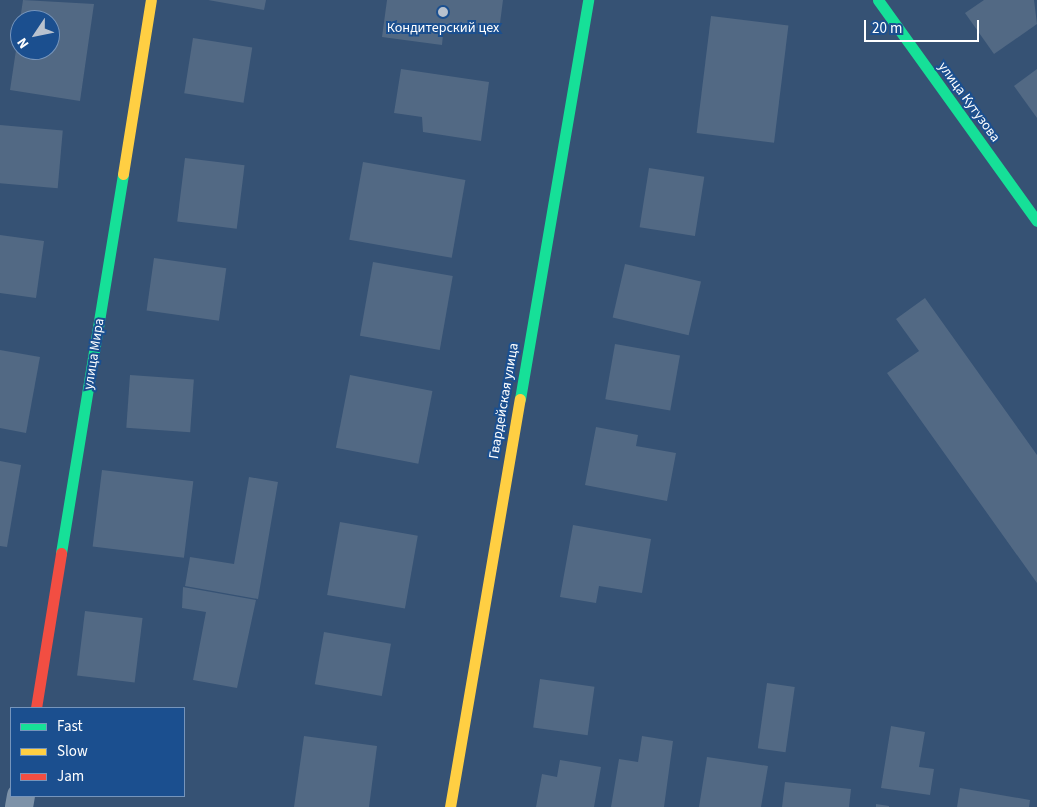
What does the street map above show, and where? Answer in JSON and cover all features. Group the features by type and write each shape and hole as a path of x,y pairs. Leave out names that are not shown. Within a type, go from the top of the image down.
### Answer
{"street":[{"name":"улица Мира","path":"36,707 151,0"},
{"name":"Гвардейская улица","path":"450,807 588,0"},
{"name":"улица Кутузова","path":"878,0 1037,221"}],"building":[{"path":"23,0 94,4 80,101 10,90 14,60 60,60 60,10 22,10"},
{"path":"208,0 266,0 264,10"},
{"name":"Кондитерский цех","path":"387,0 503,0 499,31 444,24 442,45 382,37"},
{"path":"984,0 1034,0 1037,24 994,54 965,13"},
{"path":"711,16 788,26 774,143 697,133"},
{"path":"193,38 252,47 244,103 184,93"},
{"path":"401,69 489,82 481,141 423,132 422,117 394,113"},
{"path":"1037,69 1037,118 1014,86"},
{"path":"0,125 63,130 58,188 0,183"},
{"path":"185,158 245,165 237,229 177,222"},
{"path":"363,162 465,180 452,258 349,240"},
{"path":"649,168 704,177 695,236 640,227"},
{"path":"0,235 44,241 36,298 0,293"},
{"path":"154,258 226,268 219,321 147,310"},
{"path":"373,262 453,276 440,350 360,336"},
{"path":"625,264 701,282 689,335 613,318"},
{"path":"925,298 1037,455 1037,583 887,373 919,351 896,319"},
{"path":"615,344 680,355 670,411 605,399"},
{"path":"0,350 40,357 26,433 0,428"},
{"path":"130,375 194,379 190,432 126,428"},
{"path":"350,375 432,391 418,464 336,448"},
{"path":"596,427 638,435 636,446 676,453 667,501 585,485"},
{"path":"0,461 21,465 7,547 0,546"},
{"path":"102,470 193,481 184,558 93,546"},
{"path":"249,477 278,482 258,599 185,586 190,557 234,564"},
{"path":"340,522 418,536 405,609 327,595"},
{"path":"573,525 651,539 642,593 599,586 596,603 560,597"},
{"path":"183,587 256,600 237,688 193,680 206,612 182,608"},
{"path":"85,611 143,618 135,683 77,676"},
{"path":"324,632 391,644 382,696 315,684"},
{"path":"540,679 594,687 588,735 533,728"},
{"path":"767,683 795,687 786,752 758,748"},
{"path":"891,726 925,732 919,767 934,769 930,795 881,788"},
{"path":"304,736 377,746 369,807 294,807"},
{"path":"642,736 673,741 664,807 611,807 619,759 638,762"},
{"path":"707,757 768,766 761,807 699,807"},
{"path":"560,760 601,767 594,807 536,807 542,774 557,777"},
{"path":"785,782 851,789 849,807 782,807"},
{"path":"960,788 1030,800 1029,807 957,807"},
{"path":"876,804 889,806 889,807 876,807"}],"traffic: fast":[{"path":"520,399 588,0"},
{"path":"878,0 1037,221"},
{"path":"61,553 123,174"}],"traffic: slow":[{"path":"123,174 151,0"},
{"path":"450,807 520,399"}],"traffic: jam":[{"path":"36,707 61,553"}],"place":[{"name":"Кондитерский цех","path":"443,12"}]}
